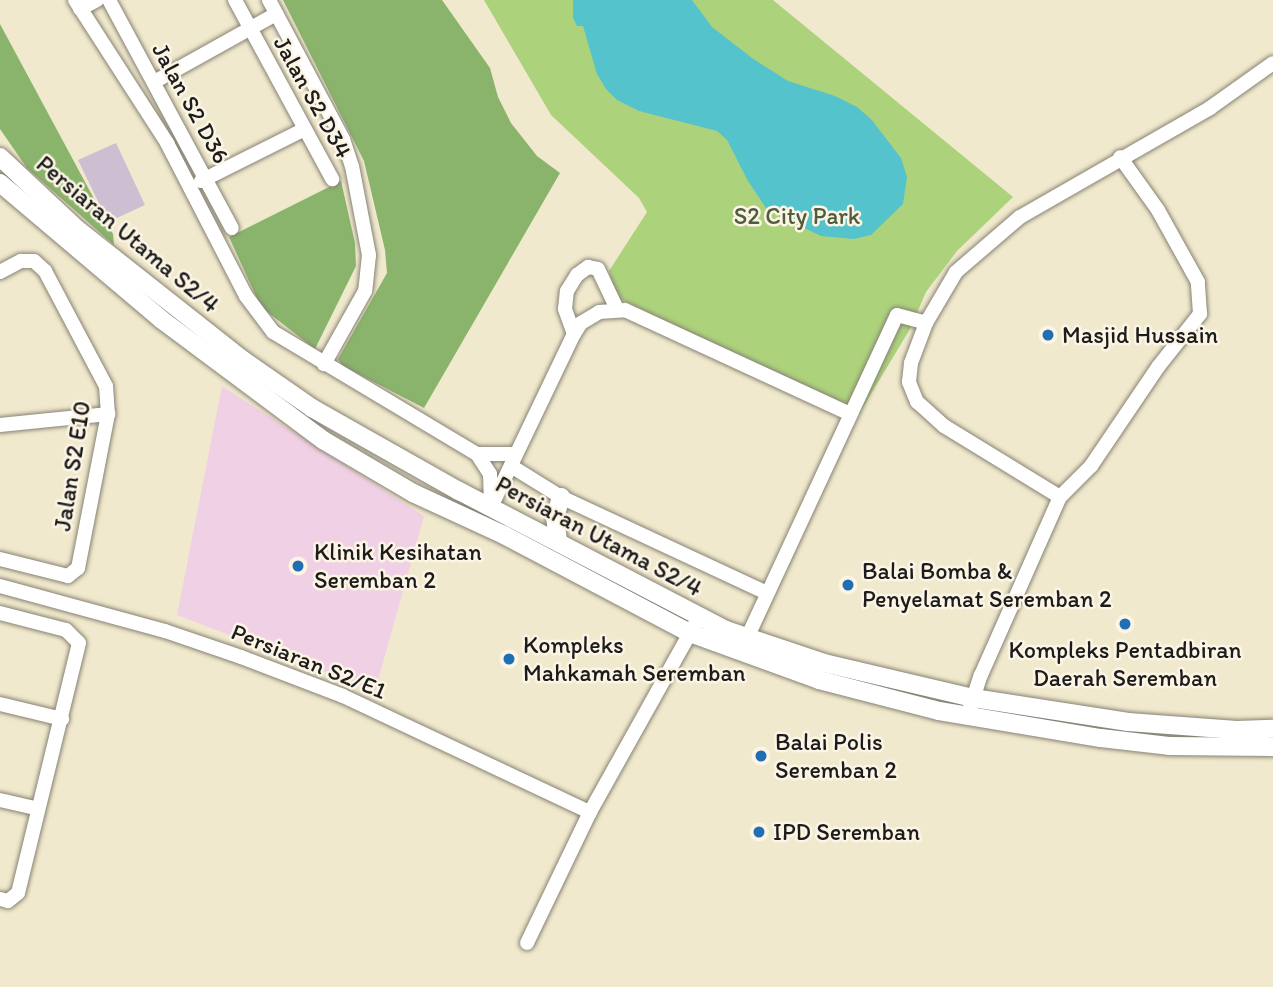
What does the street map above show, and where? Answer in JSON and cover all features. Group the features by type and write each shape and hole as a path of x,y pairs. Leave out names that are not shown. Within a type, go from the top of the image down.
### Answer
{"main road":[{"name":"Persiaran Utama S2/4","path":"0,156 77,229 243,360 312,408 491,507 700,617 822,672 1128,722 1237,730 1273,729"},
{"name":"Persiaran Utama S2/4","path":"0,183 162,320 313,432 413,493 504,535 690,634 968,716 1169,746 1273,747"},
{"path":"558,541 555,517 561,497"},
{"path":"491,507 492,517 504,535"}],"street":[{"path":"97,0 78,4 191,184 260,318 293,346 477,454 513,460 561,497 767,593"},
{"name":"Jalan S2 D36","path":"108,0 232,228"},
{"name":"Jalan S2 D34","path":"235,0 303,130 332,179"},
{"path":"269,0 343,139 352,166 369,255 365,291 324,364"},
{"path":"154,82 276,14"},
{"path":"1060,496 944,426 917,402 909,382 911,363 926,323 949,283 967,261 1020,217 1120,157 1210,108 1273,63"},
{"path":"191,184 303,130"},
{"path":"968,716 973,698 1060,496 1091,466 1158,367 1200,314 1198,282 1158,210 1120,157"},
{"name":"Jalan S2 E10","path":"0,272 21,261 34,261 45,271 106,386 108,414 78,568 68,576 0,559"},
{"path":"574,334 565,309 567,291 577,275 588,267 598,269 617,309"},
{"path":"491,507 574,334 581,323 599,312 617,309 850,414"},
{"path":"747,638 897,315 926,323"},
{"path":"0,425 108,414"},
{"path":"477,454 491,478 491,507"},
{"name":"Persiaran S2/E1","path":"0,586 165,631 343,696 590,811"},
{"path":"0,613 66,630 79,643 38,809 7,899"},
{"path":"527,943 590,811 700,617"},
{"path":"0,704 62,719"},
{"path":"0,800 38,809"}],"shaded area":[{"path":"116,143 145,205 108,222 78,160"},
{"name":"Klinik Kesihatan Seremban 2","path":"222,386 424,516 375,691 177,615"}],"green space":[{"path":"283,0 442,0 490,68 498,97 511,123 537,156 560,173 424,408 343,366 338,359 387,273 385,250 364,161"},
{"name":"S2 City Park","path":"484,0 773,0 1013,197 957,251 926,292 910,329 859,414 616,297 609,271 647,212 639,198 551,115"},
{"path":"0,24 113,234 114,245 27,168 0,129"},
{"path":"341,181 355,243 356,266 315,349 261,307 229,237"}],"water":[{"path":"573,0 692,0 712,27 752,58 788,81 835,96 857,107 871,119 901,158 907,177 903,204 871,235 854,239 821,236 766,208 748,181 727,140 717,131 639,111 617,100 606,89 597,74 583,26 577,26 573,18"}],"place":[{"name":"Masjid Hussain","path":"1048,335"},
{"name":"Klinik Kesihatan Seremban 2","path":"298,566"},
{"name":"Balai Bomba & Penyelamat Seremban 2","path":"848,585"},
{"name":"Kompleks Pentadbiran Daerah Seremban","path":"1125,624"},
{"name":"Kompleks Mahkamah Seremban","path":"509,659"},
{"name":"Balai Polis Seremban 2","path":"761,756"},
{"name":"IPD Seremban","path":"759,832"}]}
